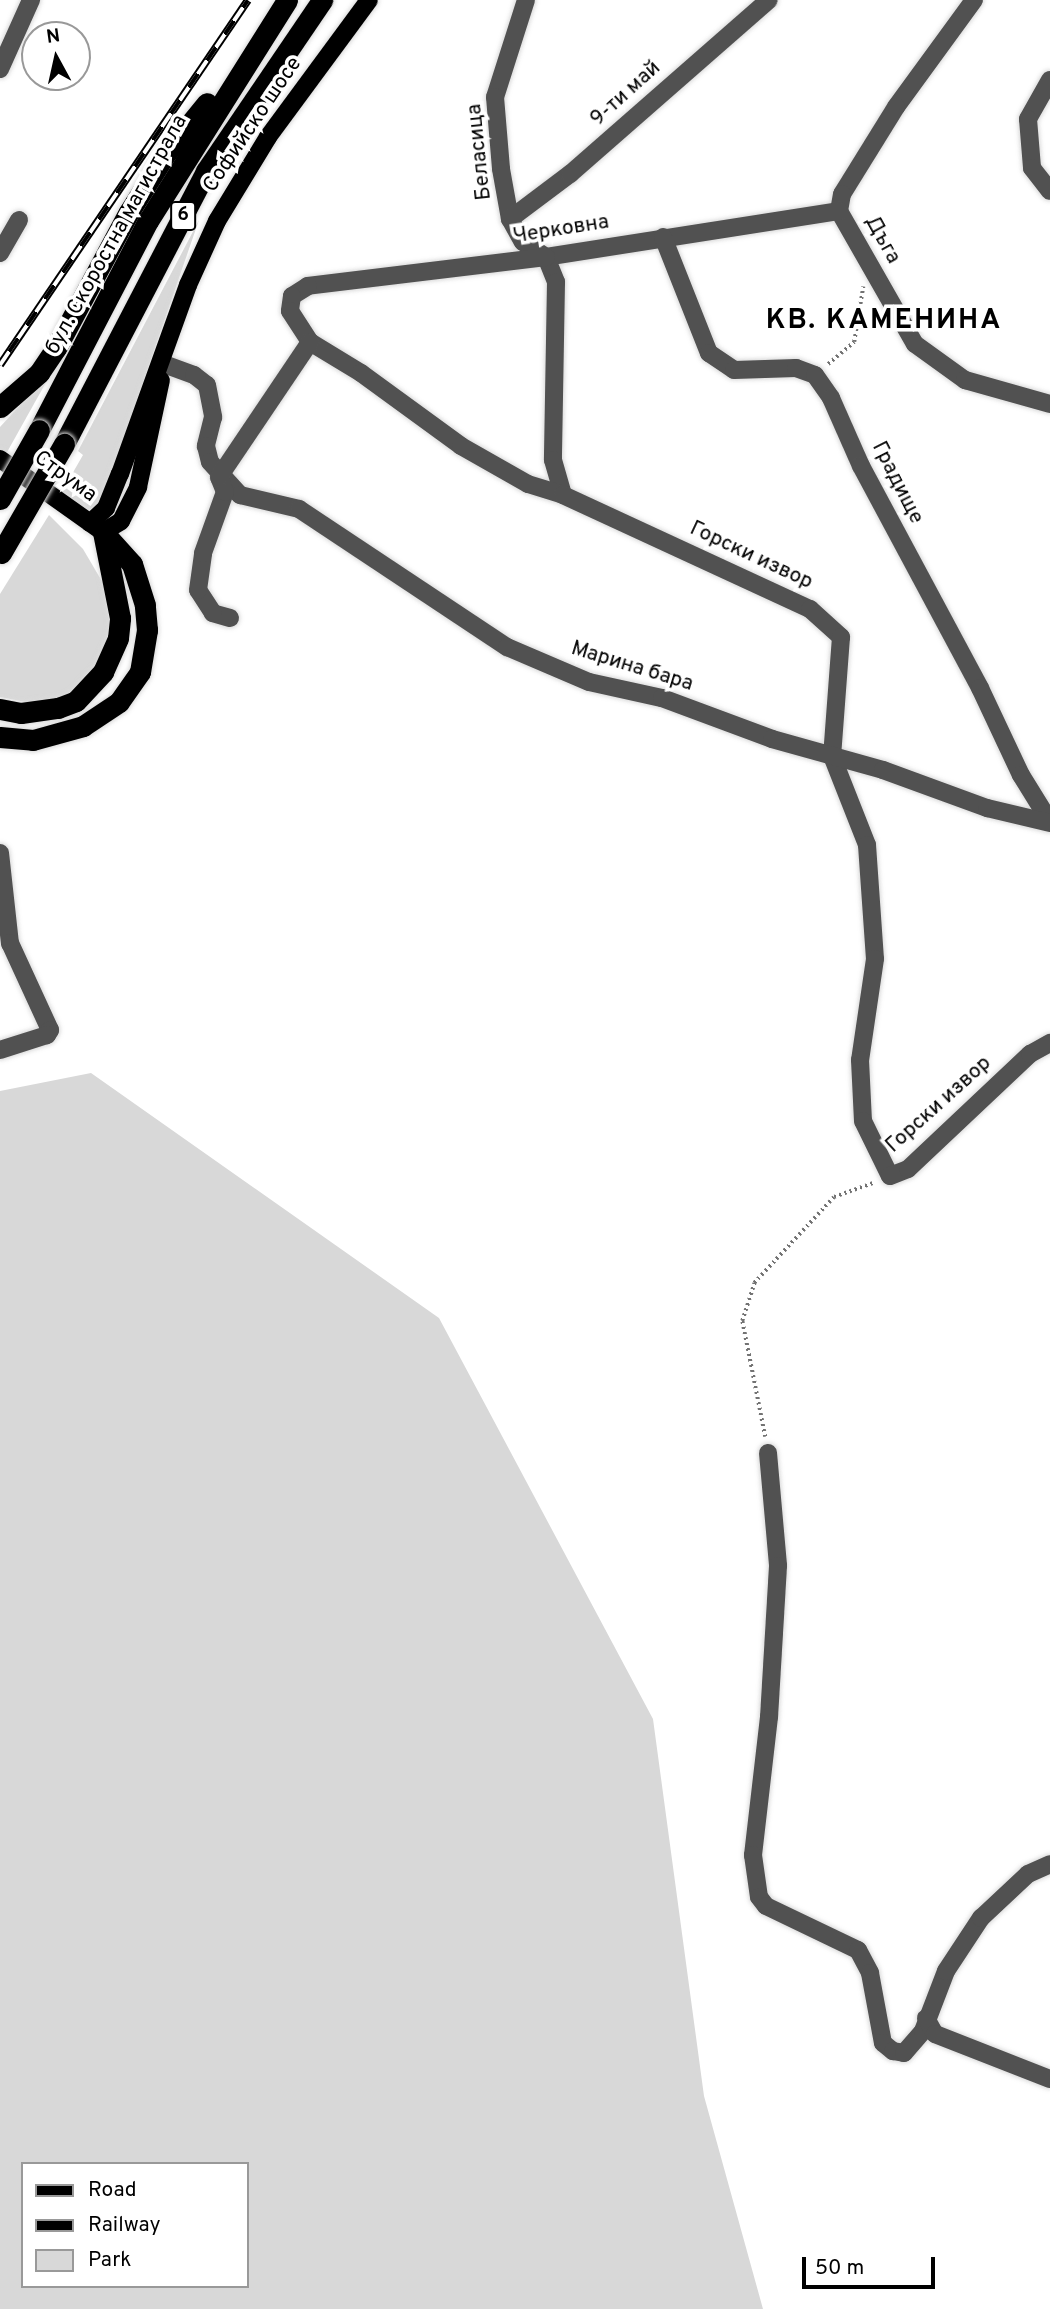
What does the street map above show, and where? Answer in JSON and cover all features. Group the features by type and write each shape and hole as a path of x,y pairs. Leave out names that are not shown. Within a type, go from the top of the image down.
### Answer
{"highway":[{"name":"бул. Скоростна магистрала","path":"0,499 39,430 148,220 255,44 287,0"},
{"name":"6","path":"0,554 64,444 206,171 322,0"},
{"path":"0,407 39,373 167,152 255,44"},
{"path":"0,709 21,713 58,708 76,701 103,673 118,638 120,618 97,528"},
{"path":"0,737 33,740 83,726 119,702 139,672 147,630 145,605 132,564 97,528"}],"main road":[{"name":"Софийско шосе","path":"97,528 121,521 138,487 161,387 161,363 188,285 217,221 268,137 369,0"},
{"name":"Струма","path":"0,459 97,528"}],"street":[{"path":"0,69 31,0"},
{"name":"Беласица","path":"526,0 495,97 500,169 510,219 523,242 546,257"},
{"name":"9-ти май","path":"510,219 570,174 769,0"},
{"name":"Дъга","path":"974,0 896,107 842,194 839,211 915,344 965,380 1050,404"},
{"path":"1050,80 1028,119 1032,168 1050,191"},
{"name":"Черковна","path":"292,296 308,286 329,282 546,257 839,211"},
{"path":"0,253 19,220"},
{"path":"663,237 709,353 734,370 796,368 815,375"},
{"path":"546,257 556,282 553,460 563,495"},
{"name":"Горски извор","path":"292,296 290,311 310,342 361,373 461,446 528,484 563,495 810,608 841,637 832,756 867,845 875,959 860,1060 863,1121 890,1176 908,1169 1030,1054 1050,1043"},
{"path":"219,477 310,342"},
{"path":"161,363 194,374 207,385 213,417 206,446 225,492 203,554 198,590 213,613 230,618"},
{"name":"Градище","path":"815,375 1021,775 1050,823"},
{"name":"Марина бара","path":"219,477 240,495 299,509 507,647 589,682 662,698 987,808 1050,823"},
{"path":"0,853 10,943 50,1030 47,1035 0,1050"},
{"path":"768,1453 778,1566 769,1717 753,1855 759,1897 766,1906 858,1950 870,1973 883,2043 893,2052 911,2048 946,1971 981,1918 1028,1874 1050,1864"},
{"path":"926,2018 935,2034 1050,2078"}],"path":[{"path":"815,375 854,342 868,262"},
{"path":"768,1453 742,1321 754,1283 834,1197 890,1176"}],"green space":[{"path":"199,220 101,504 84,512 60,495 83,455 78,451"},
{"path":"54,368 6,454 0,450 0,427"},
{"path":"49,515 83,549 103,583 110,625 102,660 70,696 36,704 0,697 0,594"},
{"path":"91,1073 439,1318 653,1719 704,2096 763,2309 0,2309 0,1091"}],"railway":[{"path":"0,365 248,0"}],"district":[{"name":"КВ. КАМЕНИНА","path":"884,321"}]}
